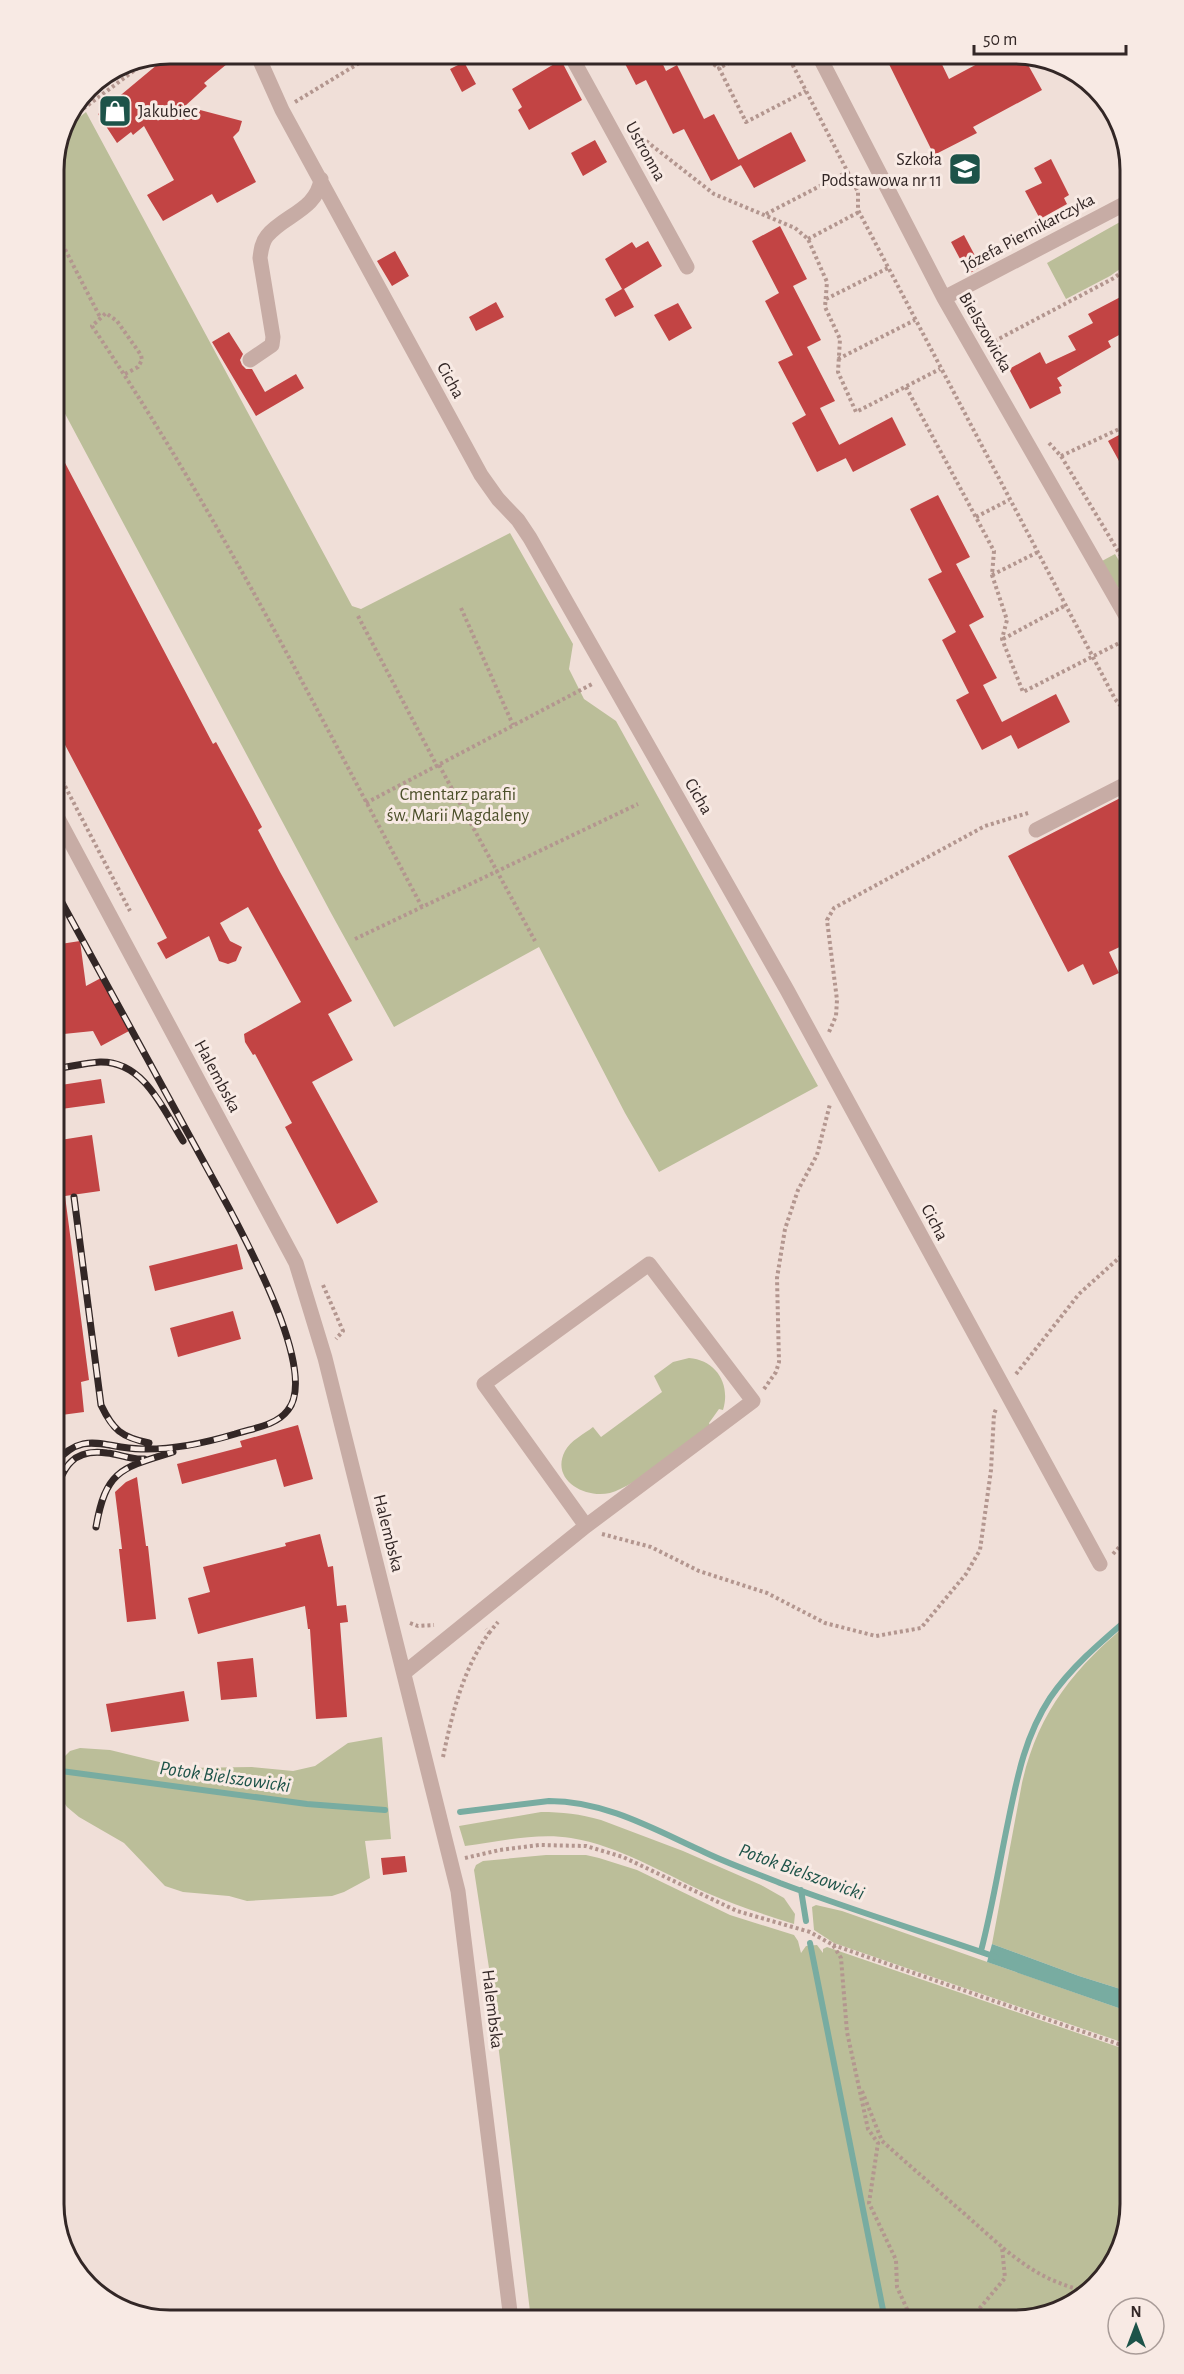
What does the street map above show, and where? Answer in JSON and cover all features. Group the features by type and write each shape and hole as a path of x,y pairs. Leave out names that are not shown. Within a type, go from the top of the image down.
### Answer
{"street":[{"name":"Cicha","path":"262,64 282,110 482,475 498,499 525,529 745,914 1100,1564"},
{"name":"Ustronna","path":"576,64 687,267"},
{"name":"Bielszowicka","path":"824,65 944,298 1120,606"},
{"path":"250,360 272,345 273,337 260,258 262,246 267,235 311,201 320,188 321,179"},
{"name":"Józefa Piernikarczyka","path":"944,298 1120,206"},
{"path":"1036,830 1120,787"},
{"name":"Halembska","path":"65,831 296,1263 325,1358 458,1891 510,2309"},
{"path":"404,1673 590,1529 753,1401 649,1264 484,1384 590,1529"}],"path":[{"path":"282,110 357,64"},
{"path":"714,65 719,68 746,122 806,91"},
{"path":"719,68 725,65"},
{"path":"793,65 858,192 859,212 1092,657 1120,705"},
{"path":"85,107 132,72"},
{"path":"630,128 714,194 795,228 808,239 827,282 825,307 840,339 838,372 856,412 940,369"},
{"path":"765,215 847,172"},
{"path":"808,239 859,212"},
{"path":"65,249 100,317"},
{"path":"825,299 888,268"},
{"path":"987,345 1120,274"},
{"path":"125,374 138,367 142,360 141,355 117,321 106,313 92,326 125,374 195,489 422,907"},
{"path":"837,360 915,320"},
{"path":"906,386 994,551 992,575 1007,620 1002,639 1023,692 1120,643"},
{"path":"1060,456 1120,429"},
{"path":"975,517 1009,500"},
{"path":"992,575 1038,552"},
{"path":"1002,639 1066,605"},
{"path":"461,608 513,726"},
{"path":"358,616 536,941"},
{"path":"366,803 607,676"},
{"path":"355,939 638,804"},
{"path":"828,1034 837,1007 827,920 834,908 985,826 1036,812"},
{"path":"753,1401 771,1381 779,1362 777,1278 785,1229 798,1190 817,1155 829,1111 834,1078"},
{"path":"590,1529 651,1547 699,1571 767,1593 825,1623 876,1636 921,1628 966,1574 980,1550 991,1470 994,1414 1011,1380 1079,1294 1120,1257"},
{"path":"1100,1564 1120,1546"},
{"path":"462,1859 500,1850 539,1845 586,1846 623,1857 737,1911 810,1932 833,1945 1120,2045"},
{"path":"833,1945 842,1958 847,2032 868,2129 878,2143 869,2203 896,2260 897,2287 907,2310"},
{"path":"857,2079 882,2141 1025,2266 1050,2281 1076,2289"},
{"path":"978,2310 1005,2278 1002,2247"}],"green space":[{"name":"Cmentarz parafii św. Marii Magdaleny","path":"86,112 352,606 361,609 510,533 573,644 569,669 584,699 616,721 818,1086 659,1172 625,1113 539,947 394,1027 65,413 65,163 68,143 77,119"},
{"path":"1120,222 1120,269 1110,276 1066,299 1047,263"},
{"path":"1115,554 1120,562 1120,586 1118,588 1102,561"},
{"path":"689,1358 707,1363 714,1368 723,1383 725,1400 723,1410 719,1409 709,1423 710,1426 647,1473 621,1489 600,1494 590,1493 572,1485 562,1471 562,1461 570,1444 593,1427 601,1437 662,1392 654,1376 673,1362"},
{"path":"1120,1630 1120,1989 992,1944 1022,1783 1038,1734 1061,1693 1092,1656"},
{"path":"382,1737 391,1839 365,1841 370,1878 332,1896 247,1901 229,1896 183,1892 165,1886 124,1843 79,1817 64,1803 64,1757 70,1751 80,1748 110,1750 184,1768 252,1767 293,1771 315,1766 348,1743"},
{"path":"541,1812 586,1816 601,1820 683,1851 761,1885 784,1898 795,1914 794,1924 750,1910 624,1854 589,1842 545,1836 465,1846 459,1826"},
{"path":"546,1855 586,1855 599,1858 637,1870 730,1915 794,1935 801,1953 806,1946 817,1945 823,1953 823,1949 827,1947 1120,2048 1119,2218 1114,2238 1102,2263 1089,2279 1067,2295 1048,2304 1014,2310 530,2309 489,1968 474,1870 476,1865 483,1861"},
{"path":"816,1905 842,1911 1120,2008 1120,2042 834,1943 814,1930 812,1907"}],"water":[{"path":"992,1944 1120,1989 1120,2009 987,1962"}],"building":[{"path":"227,64 204,83 207,86 185,106 242,121 239,131 233,137 256,182 217,203 212,194 163,221 147,195 174,180 144,126 133,135 131,132 117,143 98,114 157,65"},
{"path":"465,64 476,84 462,92 450,69"},
{"path":"553,64 563,64 582,100 529,130 518,110 522,107 512,89"},
{"path":"625,65 663,65 666,71 677,65 704,119 714,114 741,165 711,181 684,129 673,134 646,80 636,85"},
{"path":"889,65 942,65 949,79 975,65 1029,66 1042,90 973,127 977,133 934,155"},
{"path":"791,132 806,161 754,188 738,160"},
{"path":"595,140 607,162 583,176 571,153"},
{"path":"1051,159 1069,195 1064,198 1067,204 1040,219 1025,191 1042,183 1034,168"},
{"path":"780,226 807,279 793,286 821,340 807,347 835,401 820,408 846,458 817,472 792,423 806,415 778,362 793,355 765,301 779,293 752,241"},
{"path":"964,235 981,267 968,274 951,242"},
{"path":"648,241 662,266 624,289 634,307 615,317 605,299 622,289 605,259 632,242 636,248"},
{"path":"395,251 409,276 392,286 377,261"},
{"path":"1120,297 1120,334 1108,341 1111,347 1057,378 1062,386 1059,387 1061,393 1030,409 1009,369 1040,352 1046,364 1076,350 1068,336 1093,323 1088,314"},
{"path":"496,302 504,317 476,331 469,317"},
{"path":"678,303 692,328 669,341 654,315"},
{"path":"229,332 243,354 240,360 242,365 246,369 252,369 265,392 296,374 304,388 256,416 212,342"},
{"path":"892,417 906,445 853,472 839,445"},
{"path":"1120,434 1120,463 1108,441"},
{"path":"65,463 213,744 216,742 262,827 258,830 280,872 352,1001 328,1014 353,1060 312,1082 378,1202 337,1224 285,1127 292,1123 255,1054 253,1055 245,1042 244,1034 301,1002 248,907 220,923 230,941 242,947 236,961 228,964 219,961 209,936 166,959 157,943 167,938 65,744"},
{"path":"938,495 970,557 956,564 984,617 969,625 997,678 983,685 1002,722 1056,694 1070,722 1018,749 1011,735 982,750 956,700 969,693 942,640 956,632 928,579 942,572 910,509"},
{"path":"1120,798 1120,947 1109,952 1119,973 1093,985 1083,964 1068,972 1008,856"},
{"path":"80,941 86,986 101,978 129,1031 101,1046 93,1031 65,1034 65,943"},
{"path":"101,1079 105,1103 65,1109 65,1084"},
{"path":"92,1135 100,1191 65,1196 89,1380 81,1382 84,1412 64,1415 65,1139"},
{"path":"237,1244 243,1269 155,1291 149,1266"},
{"path":"233,1311 241,1339 178,1357 170,1328"},
{"path":"298,1425 313,1479 284,1487 276,1459 182,1484 177,1464 242,1447 240,1441"},
{"path":"137,1477 156,1619 127,1622 115,1492 126,1482"},
{"path":"320,1534 328,1567 333,1566 337,1606 346,1605 348,1622 340,1623 347,1717 316,1719 310,1629 308,1629 305,1606 198,1634 188,1598 210,1592 203,1567 286,1546 285,1543"},
{"path":"253,1658 257,1697 221,1700 217,1662"},
{"path":"184,1691 189,1721 111,1732 106,1704"},
{"path":"405,1856 407,1872 383,1875 381,1858"}],"waterway":[{"path":"981,1951 1015,1789 1034,1727 1050,1698 1067,1676 1120,1626"},
{"name":"Potok Bielszowicki","path":"64,1771 307,1804 385,1810"},
{"name":"Potok Bielszowicki","path":"460,1812 549,1801 569,1802 608,1811 627,1817 780,1883 996,1957"},
{"path":"801,1890 806,1921"},
{"path":"810,1943 883,2310"}],"railway":[{"path":"64,1454 75,1447 94,1443 141,1449 201,1443 257,1428 277,1420 288,1410 295,1392 294,1368 288,1340 265,1280 230,1210 65,907"},
{"path":"65,1067 100,1062 129,1069 140,1078 160,1102 183,1141"},
{"path":"74,1197 101,1405 119,1431 131,1438 149,1443"},
{"path":"64,1471 78,1457 95,1452 144,1459"},
{"path":"96,1527 105,1493 119,1474 140,1462 173,1452"}],"place":[{"name":"Jakubiec","path":"115,111"},
{"name":"Szkoła Podstawowa nr 11","path":"965,169"}]}
